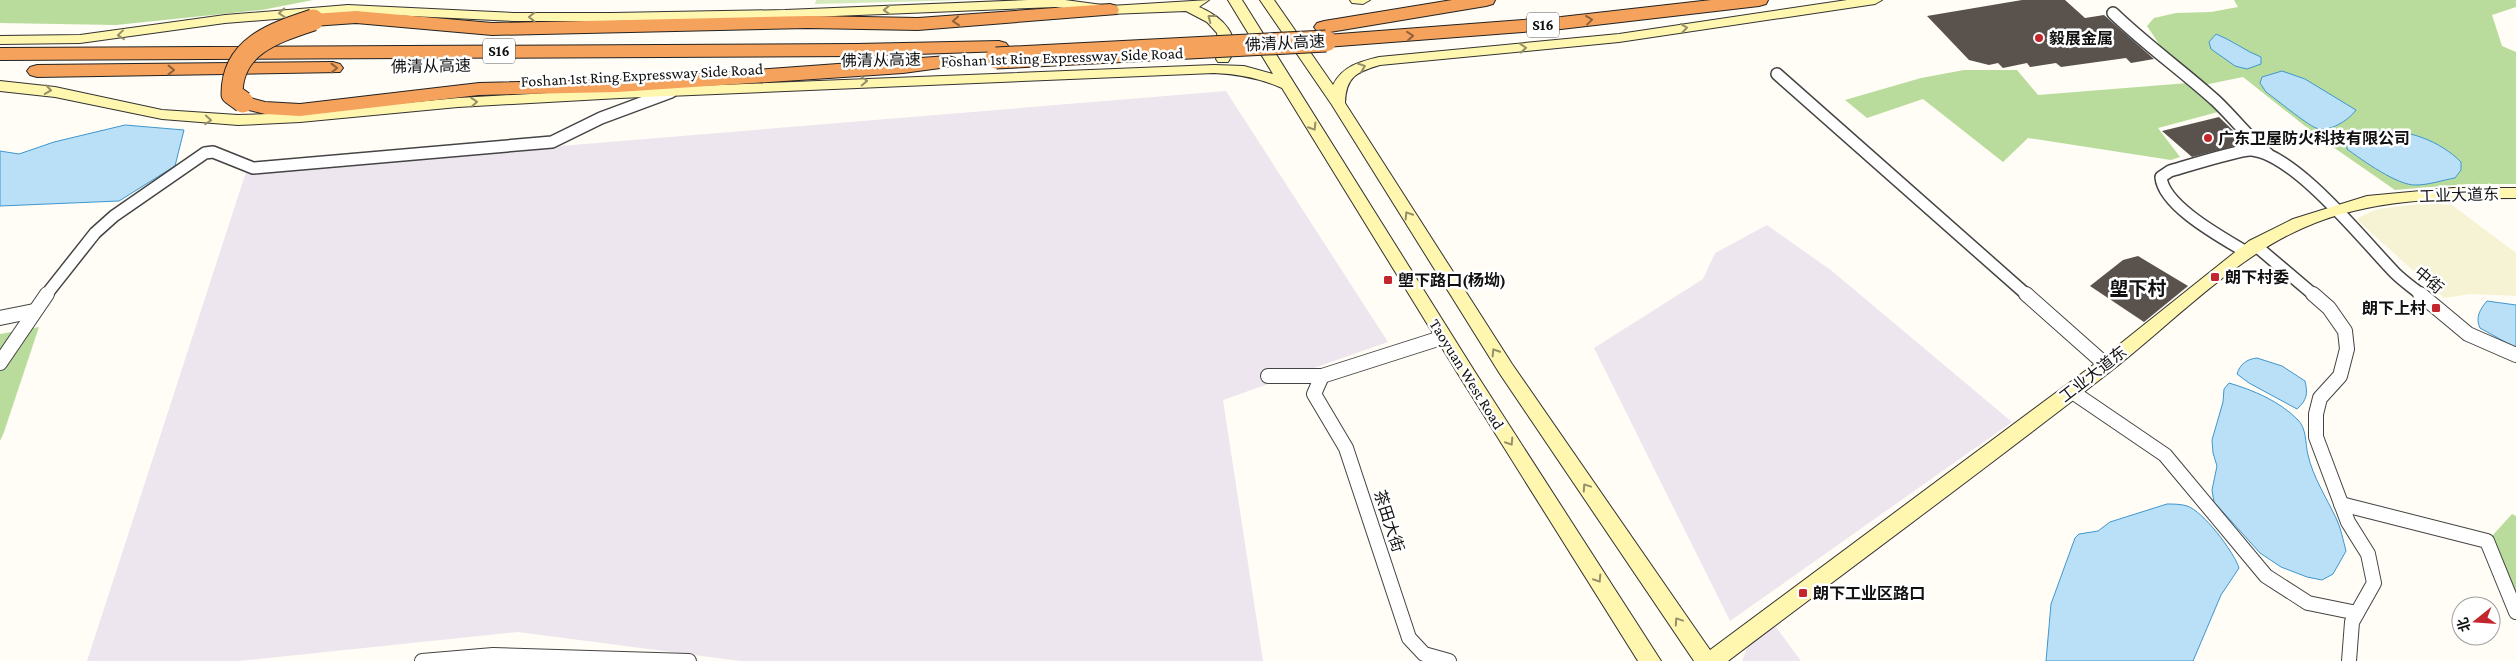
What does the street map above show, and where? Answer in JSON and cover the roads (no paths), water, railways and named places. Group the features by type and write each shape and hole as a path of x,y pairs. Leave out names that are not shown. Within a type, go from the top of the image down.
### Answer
{"highway":[{"path":"1325,34 1486,0"},
{"name":"佛清从高速","path":"0,54 186,52 997,52 1325,34 1628,0"},
{"name":"佛清从高速","path":"1325,34 1393,37 1561,23 1759,0"},
{"path":"186,52 558,41 918,24 1110,10"},
{"path":"918,24 808,22 492,29 356,17 313,20 284,30 259,44 238,61 230,80 232,94 243,102 265,108 300,110 480,89 618,86 903,67 976,59"},
{"name":"佛清从高速","path":"0,71 976,59 997,52"}],"main road":[{"path":"1187,7 1202,0"},
{"name":"Taoyuan West Road","path":"1235,0 1444,337 1650,661"},
{"path":"1267,0 1338,103 1506,369 1706,661"},
{"path":"1357,0 1363,0"},
{"path":"1338,103 1337,88 1343,78 1350,71 1379,61 1619,38 1875,0"},
{"path":"0,40 71,39 134,33 267,14 348,9 514,17 785,14 1056,3 1110,10 1187,7 1202,12 1225,31 1226,54 1214,69"},
{"path":"0,28 50,32 71,39"},
{"name":"Foshan 1st Ring Expressway Side Road","path":"0,86 30,87 61,92 160,116 216,120 279,120 428,105 861,81 1247,69 1263,73 1287,85"},
{"name":"工业大道东","path":"1712,661 2106,365 2250,248 2299,222 2367,201 2453,193 2516,193"}],"street":[{"path":"2113,12 2142,41 2217,102 2248,137 2274,159"},
{"path":"1777,74 2106,365"},
{"path":"0,363 34,311 95,233 114,216 205,153 213,152 253,168 552,142 601,118 671,92"},
{"path":"2274,159 2251,150 2170,171 2161,177 2162,187 2185,210 2250,248 2328,308 2344,331 2347,348 2340,376 2320,398 2316,414 2316,436 2348,522 2368,554 2374,583 2352,622 2349,661"},
{"name":"中街","path":"2274,159 2291,168 2337,210 2397,275 2468,334 2516,355"},
{"path":"0,318 34,311"},
{"path":"1268,376 1322,376 1444,337"},
{"name":"茶田大街","path":"1322,376 1314,394 1346,448 1409,638 1424,654 1450,661"},
{"path":"2071,391 2165,455 2266,576 2308,603 2357,613"},
{"path":"2341,504 2487,540 2516,612"},
{"path":"422,661 493,655 571,659 689,661"}],"water":[{"path":"2216,34 2261,57 2261,64 2247,69 2235,66 2211,49 2209,42"},
{"path":"2282,71 2305,79 2356,110 2349,118 2333,127 2321,129 2311,126 2266,92 2260,83 2262,77"},
{"path":"125,125 184,130 175,166 119,201 0,206 0,151 19,154 54,142"},
{"path":"2378,131 2412,134 2433,142 2461,162 2461,170 2455,178 2421,185 2408,184 2390,177 2347,149 2347,145"},
{"path":"2487,301 2516,305 2516,348 2480,328 2479,314"},
{"path":"2257,358 2282,366 2305,381 2306,396 2303,403 2297,409 2249,383 2237,374 2244,363"},
{"path":"2229,383 2274,402 2297,419 2303,427 2310,463 2338,522 2346,551 2333,574 2322,580 2307,577 2281,567 2260,553 2214,502 2212,490 2217,466 2212,440 2223,402 2224,389"},
{"path":"2167,504 2180,504 2194,509 2225,543 2239,568 2221,595 2193,661 2046,661 2051,604 2075,538 2079,534 2098,531 2110,522"}],"place":[{"name":"毅展金属","path":"2039,38"},
{"name":"广东卫屋防火科技有限公司","path":"2208,138"},
{"name":"朗下村委","path":"2215,277"},
{"name":"塱下路口(杨坳)","path":"1388,280"},
{"name":"朗下上村","path":"2436,308"},
{"name":"朗下工业区路口","path":"1803,593"}],"district":[{"name":"塱下村","path":"2138,288"}]}
